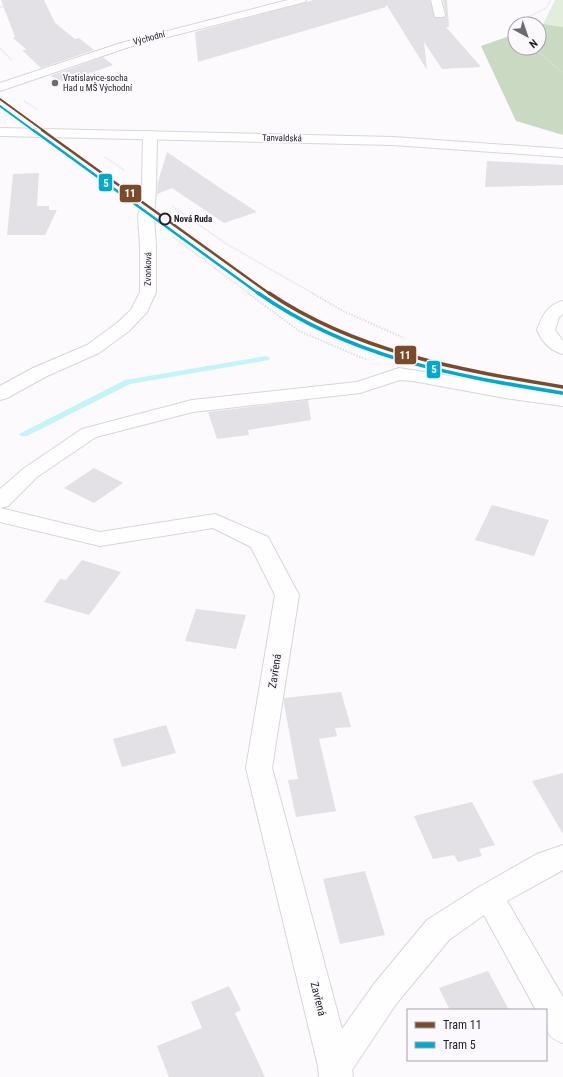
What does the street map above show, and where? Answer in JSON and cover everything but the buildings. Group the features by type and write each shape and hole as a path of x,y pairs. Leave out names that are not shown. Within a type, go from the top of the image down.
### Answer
{"street":[{"name":"Východní","path":"0,87 125,45 301,0"},
{"path":"436,0 439,15"},
{"name":"Tanvaldská","path":"0,132 413,142 563,153"},
{"name":"Zvonková","path":"0,394 40,372 93,349 123,327 138,312 148,292 148,245 146,217 149,189 150,135"},
{"path":"563,306 551,315 546,330 548,336 556,345 563,349"},
{"path":"0,501 30,473 89,433 192,406 360,387 399,374 413,375 505,392 563,400"},
{"name":"Zavřená","path":"0,515 100,539 215,521 260,542 287,595 259,768 335,1072"},
{"name":"Zavřená","path":"335,1072 385,994 438,930 489,896 547,863 563,857"},
{"path":"489,896 563,1028"}],"path":[{"path":"531,16 546,8 551,0"},
{"path":"543,56 563,73"},
{"path":"73,134 149,189"},
{"path":"166,202 224,243 343,311 404,338"},
{"path":"146,217 299,331 399,374"}],"green space":[{"path":"555,0 563,0 563,27 547,25 547,16"},
{"path":"547,25 563,27 563,135 516,121 481,46 507,37 507,56 547,56"}],"waterway":[{"path":"24,434 128,382 266,358"}],"tram line":[{"name":"11","path":"0,99 255,284 314,321 381,348 411,357 471,371 563,387"},
{"name":"5","path":"0,106 260,295 293,316 319,330 377,354 407,363 469,377 562,393"}],"place":[{"name":"Vratislavice-socha Had u MŠ Východní","path":"55,83"},
{"name":"Nová Ruda","path":"165,219"}]}
